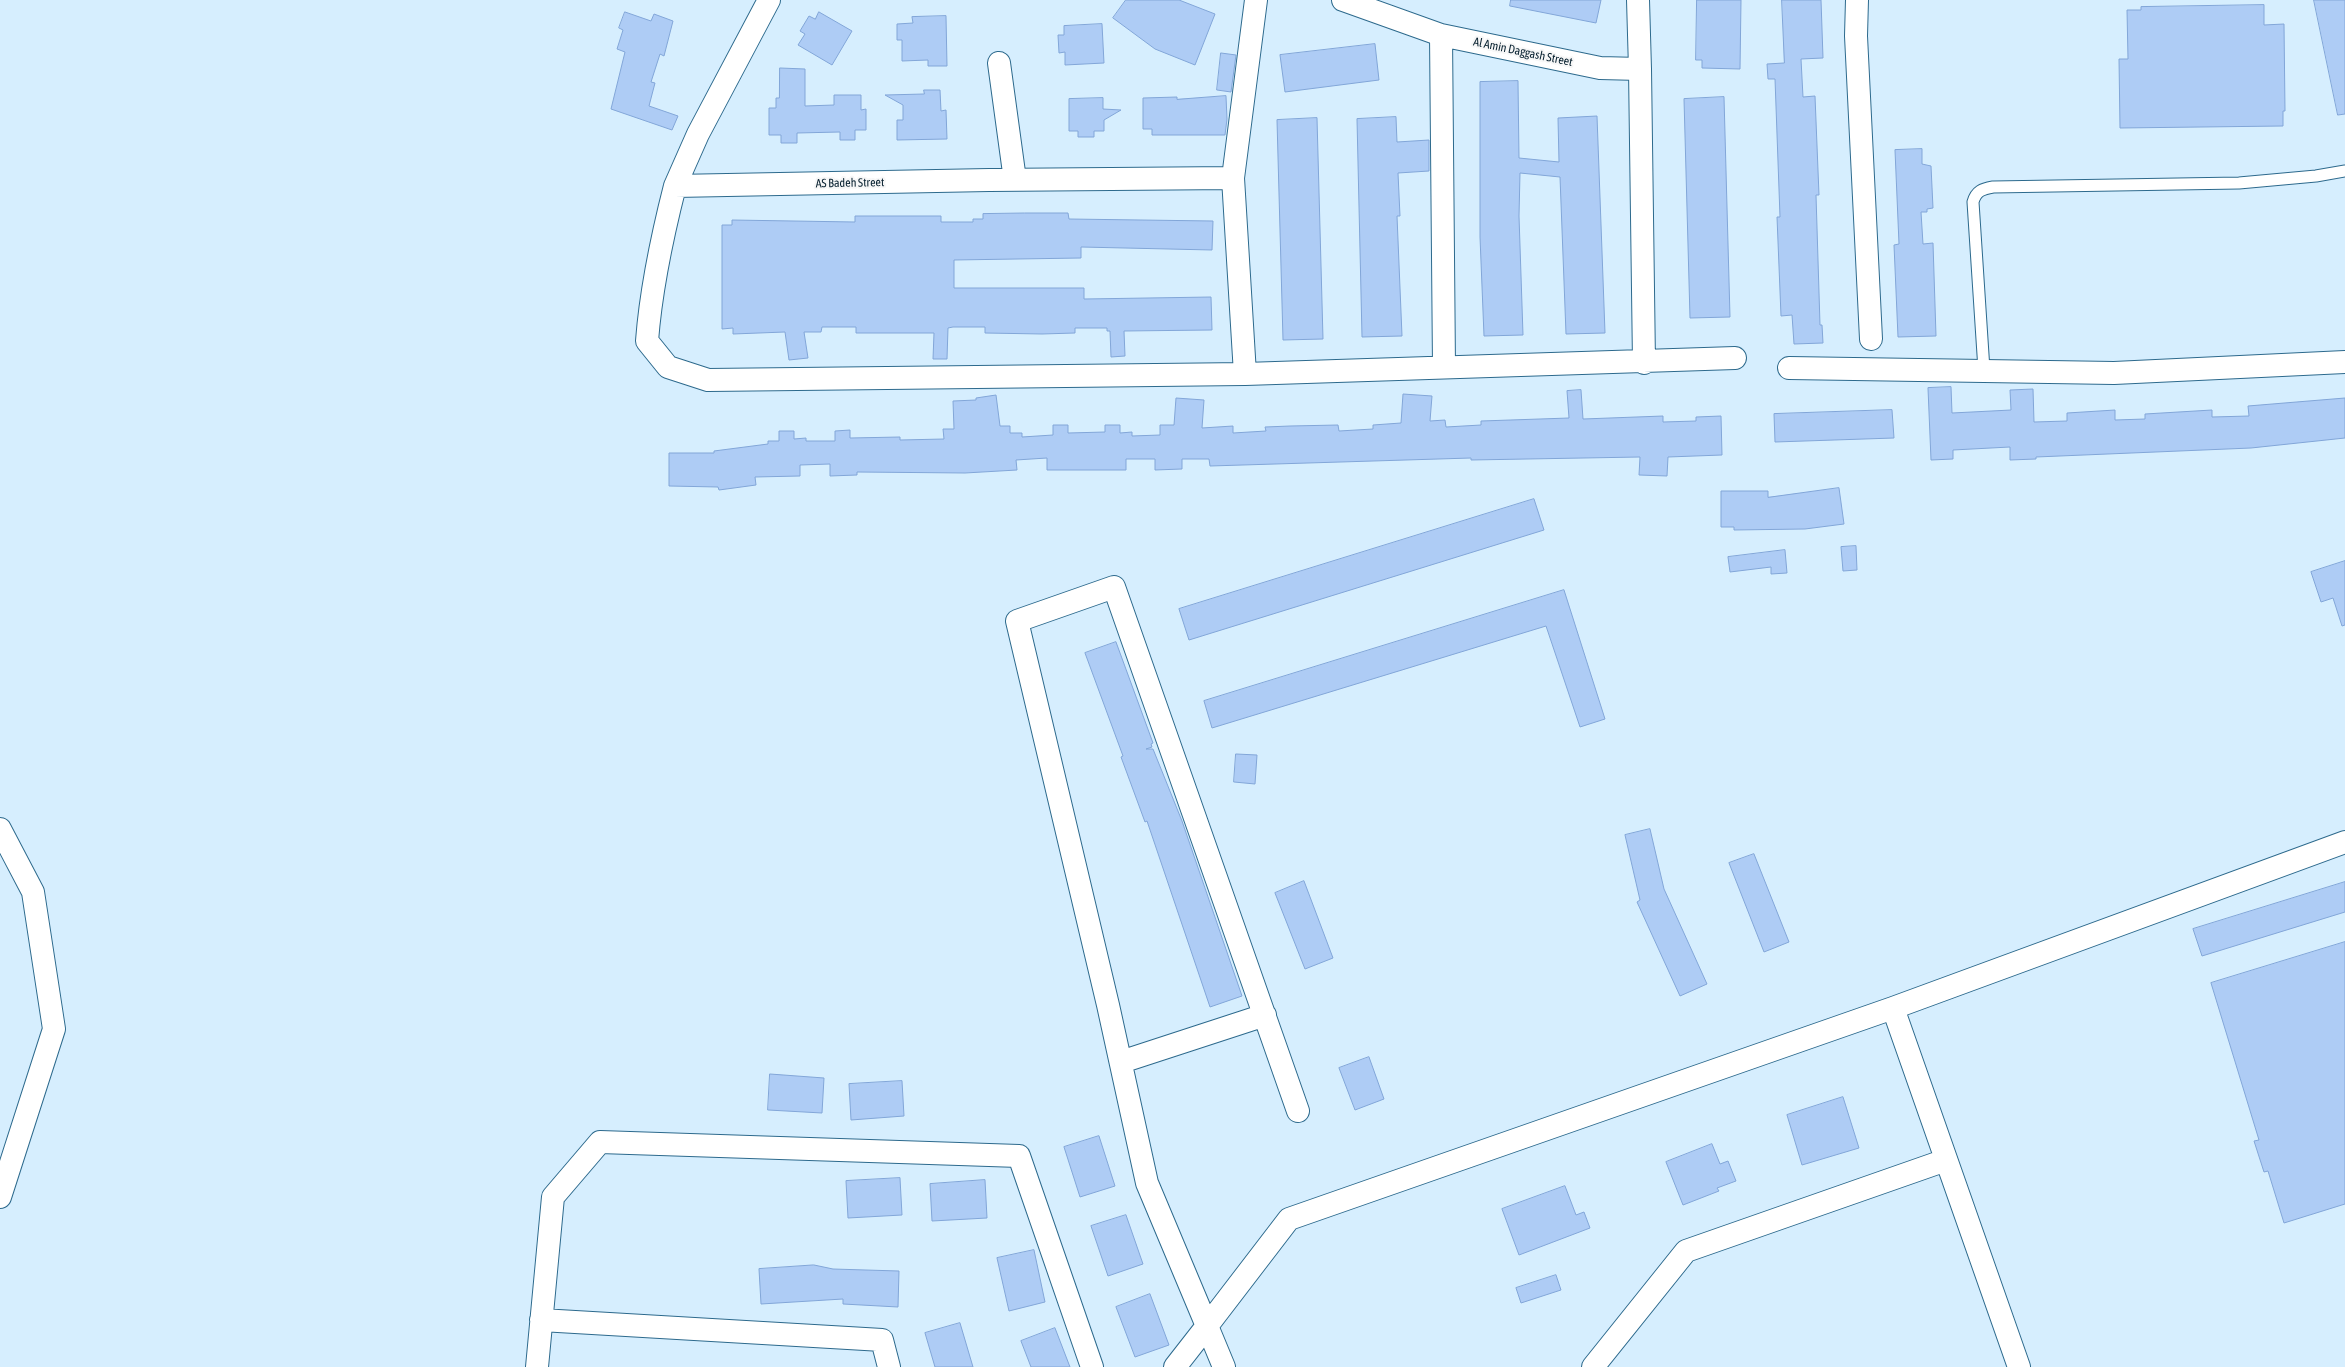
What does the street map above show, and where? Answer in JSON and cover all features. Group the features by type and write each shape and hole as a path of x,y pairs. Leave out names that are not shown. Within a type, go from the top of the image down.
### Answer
{"street":[{"path":"769,0 698,134 675,186 663,232 649,313 647,341 668,367 708,380 1245,374 1444,367 1644,363 1735,358"},
{"path":"1245,374 1233,178 1256,0"},
{"name":"Al Amin Daggash Street","path":"1343,0 1441,35 1600,68 1640,69"},
{"path":"1638,0 1644,363"},
{"path":"1857,0 1856,36 1871,339"},
{"path":"1441,35 1444,367"},
{"path":"999,63 1015,180"},
{"name":"AS Badeh Street","path":"675,186 1233,178"},
{"path":"1789,368 2114,373 2345,362"},
{"path":"1224,1367 1147,1183 1121,1062 1017,621 1114,587 1298,1111"},
{"path":"0,829 33,892 54,1029 0,1197"},
{"path":"1175,1367 1289,1220 1894,1008 2345,842"},
{"path":"1894,1008 2019,1367"},
{"path":"1121,1062 1265,1015"},
{"path":"537,1367 553,1197 600,1142 1019,1156 1092,1367"},
{"path":"1593,1367 1686,1251 1946,1160"},
{"path":"541,1320 882,1340 889,1367"}],"lane":[{"path":"1984,370 1973,202 1975,194 1982,189 1993,187 2239,183 2316,176 2345,171"}],"building":[{"path":"1126,0 1179,0 1215,14 1195,65 1155,49 1113,18"},
{"path":"1511,0 1601,0 1596,23 1510,6"},
{"path":"1697,0 1741,0 1740,69 1702,68 1702,60 1696,60"},
{"path":"1782,0 1821,0 1823,58 1801,59 1803,97 1815,96 1819,195 1816,195 1820,325 1822,325 1823,343 1794,344 1792,315 1781,316 1777,217 1780,217 1775,79 1768,79 1767,64 1784,63"},
{"path":"2314,0 2345,0 2345,114 2338,115"},
{"path":"2264,5 2264,25 2284,24 2285,111 2283,111 2283,126 2120,128 2119,59 2128,59 2127,10 2141,10 2141,7"},
{"path":"625,12 651,21 654,14 673,21 664,56 660,54 651,82 655,83 649,106 678,116 672,130 611,109 625,52 617,49 623,30 619,28"},
{"path":"819,12 852,31 832,65 798,45 805,34 800,31 809,16 815,19"},
{"path":"946,16 947,66 928,66 928,60 902,61 902,40 897,40 897,24 913,23 912,17"},
{"path":"1102,24 1104,63 1065,65 1065,52 1059,53 1058,35 1064,35 1064,26"},
{"path":"1375,44 1379,80 1285,92 1280,55"},
{"path":"1221,53 1236,55 1231,92 1217,90"},
{"path":"780,68 805,69 805,106 834,105 834,95 861,95 861,110 866,109 866,130 855,130 855,140 840,140 840,132 797,133 797,143 781,143 781,135 769,135 769,108 776,108 776,98 779,98"},
{"path":"1518,81 1519,158 1559,162 1558,118 1597,116 1605,333 1566,334 1560,177 1520,173 1519,216 1523,335 1484,336 1480,237 1480,82"},
{"path":"924,90 940,90 941,111 946,110 947,139 897,140 897,120 903,120 903,105 885,95 924,94"},
{"path":"1226,96 1227,119 1225,135 1152,135 1152,129 1143,129 1143,98 1177,97 1177,99"},
{"path":"1724,97 1730,317 1690,318 1684,99"},
{"path":"1103,98 1103,109 1121,110 1104,120 1104,131 1094,131 1094,137 1078,137 1078,131 1069,131 1069,99"},
{"path":"1396,117 1397,142 1429,140 1429,171 1398,173 1400,216 1397,216 1402,336 1362,337 1357,119"},
{"path":"1317,118 1323,339 1283,340 1277,120"},
{"path":"1922,149 1922,164 1931,166 1933,208 1927,209 1927,212 1921,212 1923,244 1933,243 1936,336 1898,337 1894,245 1899,244 1895,150"},
{"path":"1068,213 1069,219 1213,221 1212,250 1081,247 1081,258 954,260 954,288 1084,288 1084,299 1211,297 1212,330 1124,331 1125,356 1111,357 1110,331 1107,331 1107,328 1075,328 1075,333 1042,334 985,333 985,327 953,327 948,328 947,359 933,359 934,333 856,333 856,327 822,327 821,332 804,332 808,358 789,360 785,332 733,334 733,328 722,329 722,225 732,225 732,220 855,222 855,216 941,216 941,222 973,222 973,219 983,219 983,214"},
{"path":"1951,387 1952,413 2011,410 2010,390 2033,389 2034,422 2067,421 2067,413 2115,410 2115,420 2145,419 2145,414 2212,410 2212,417 2249,416 2248,406 2345,398 2345,438 2251,448 2036,457 2036,459 2010,460 2010,447 1953,450 1953,459 1931,460 1928,388"},
{"path":"1581,390 1583,419 1663,416 1663,422 1696,421 1696,417 1721,416 1722,455 1668,457 1667,476 1639,475 1640,457 1471,460 1471,458 1210,466 1209,459 1182,459 1182,469 1155,470 1155,459 1126,459 1126,470 1047,470 1047,458 1016,460 1017,470 965,473 857,472 857,475 830,476 830,464 800,465 800,476 755,477 756,485 719,490 718,487 669,486 669,453 714,453 714,451 768,444 768,441 779,441 779,431 794,431 794,439 806,438 806,441 835,441 835,431 850,430 850,438 900,437 900,440 944,439 943,429 954,429 953,401 976,400 976,398 996,395 1000,426 1010,426 1010,433 1022,433 1022,437 1053,435 1053,425 1068,425 1068,433 1105,432 1105,425 1120,425 1120,433 1132,432 1132,436 1160,435 1160,425 1174,425 1176,398 1204,400 1202,428 1233,426 1233,433 1266,431 1265,427 1290,426 1338,425 1339,431 1373,429 1373,425 1401,423 1403,394 1432,396 1430,421 1445,420 1446,427 1481,425 1481,421 1569,418 1567,391"},
{"path":"1892,410 1894,438 1775,442 1774,414"},
{"path":"1839,488 1844,524 1805,529 1734,530 1734,527 1721,527 1721,491 1768,491 1768,497"},
{"path":"1534,499 1544,530 1189,640 1179,609"},
{"path":"1856,546 1857,570 1843,571 1841,547"},
{"path":"1785,550 1787,573 1771,574 1771,567 1730,572 1728,557"},
{"path":"2345,561 2345,625 2342,626 2333,598 2321,602 2311,572"},
{"path":"1564,590 1605,719 1580,727 1546,626 1212,728 1204,701"},
{"path":"1116,642 1153,743 1151,744 1152,747 1146,749 1153,749 1182,821 1242,996 1210,1007 1147,821 1145,822 1085,653"},
{"path":"1236,754 1257,755 1255,784 1234,782"},
{"path":"1650,829 1664,889 1707,984 1680,996 1637,902 1640,900 1625,835"},
{"path":"1754,854 1789,942 1764,952 1729,863"},
{"path":"1304,881 1333,958 1305,969 1275,893"},
{"path":"2345,882 2345,912 2202,956 2193,929"},
{"path":"2345,942 2345,1204 2284,1223 2268,1171 2264,1172 2254,1141 2259,1140 2211,983"},
{"path":"1369,1057 1384,1099 1355,1110 1339,1068"},
{"path":"770,1074 824,1078 822,1113 768,1110"},
{"path":"902,1081 904,1116 851,1120 849,1084"},
{"path":"1843,1097 1859,1148 1802,1165 1787,1115"},
{"path":"1099,1136 1115,1186 1080,1197 1064,1147"},
{"path":"1712,1144 1720,1164 1728,1161 1736,1181 1717,1188 1719,1191 1683,1205 1666,1162"},
{"path":"900,1178 902,1215 848,1218 846,1181"},
{"path":"985,1180 987,1218 932,1221 930,1184"},
{"path":"1565,1186 1576,1215 1584,1212 1590,1228 1519,1255 1502,1209"},
{"path":"1126,1215 1143,1264 1108,1276 1091,1226"},
{"path":"1034,1250 1045,1302 1009,1311 997,1258"},
{"path":"814,1265 833,1269 899,1271 898,1307 843,1304 843,1299 761,1304 759,1269"},
{"path":"1556,1275 1561,1290 1521,1303 1516,1288"},
{"path":"1150,1294 1169,1345 1135,1357 1116,1307"},
{"path":"960,1323 973,1367 935,1367 925,1333"},
{"path":"1055,1328 1070,1367 1031,1367 1021,1341"}]}
